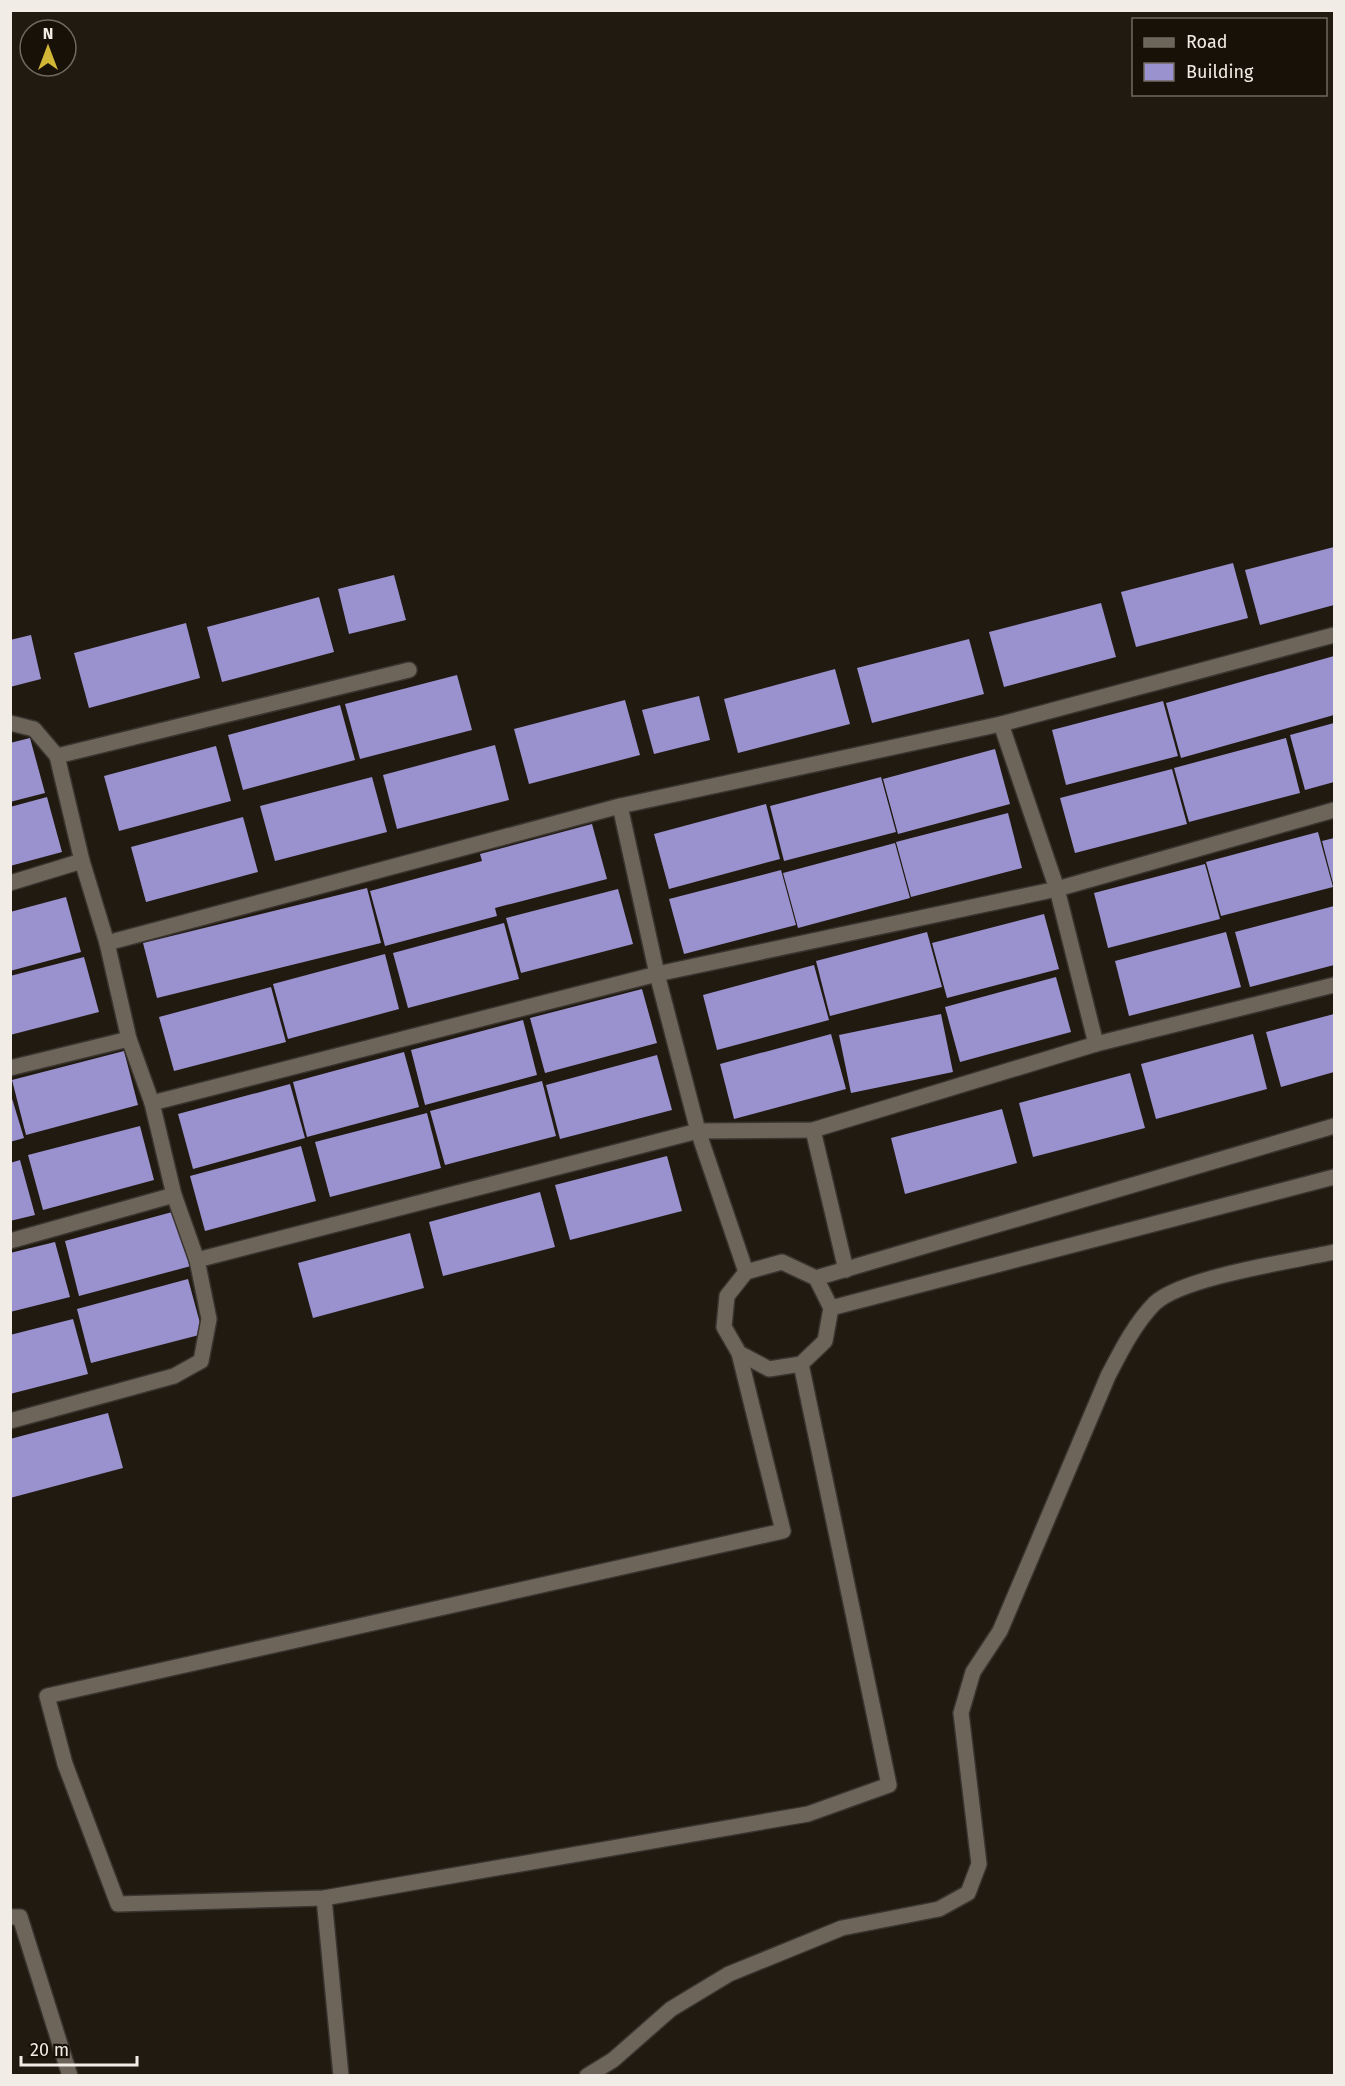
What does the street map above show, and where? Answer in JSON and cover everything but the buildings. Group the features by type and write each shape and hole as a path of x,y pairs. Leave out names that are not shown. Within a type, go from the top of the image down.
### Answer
{"street":[{"path":"107,943 620,806 1001,724 1335,635"},
{"path":"57,756 409,670"},
{"path":"10,723 34,729 57,756 82,861 107,943 129,1039 152,1103 174,1196 197,1260 209,1319 201,1360 174,1376 10,1421"},
{"path":"1001,724 1057,889 1095,1044"},
{"path":"620,806 657,974 698,1131 747,1272"},
{"path":"152,1103 657,974 1057,889 1335,810"},
{"path":"10,883 82,861"},
{"path":"197,1260 698,1131 813,1130 1095,1044 1335,985"},
{"path":"10,1068 129,1039"},
{"path":"816,1278 1335,1126"},
{"path":"813,1130 846,1270"},
{"path":"831,1308 1335,1177"},
{"path":"10,1241 174,1196"},
{"path":"587,2076 613,2060 671,2009 729,1974 842,1928 939,1909 968,1893 979,1864 962,1713 973,1672 1000,1630 1108,1376 1128,1339 1156,1302 1195,1282 1335,1252"},
{"path":"739,1353 769,1369 801,1364 825,1341 831,1308 816,1278 782,1262 747,1272 728,1296 724,1327 739,1353 783,1531 47,1696 64,1764 118,1904 324,1898 808,1814 890,1785 801,1364"},
{"path":"324,1898 341,2076"},
{"path":"10,1917 20,1917 70,2076"}]}
